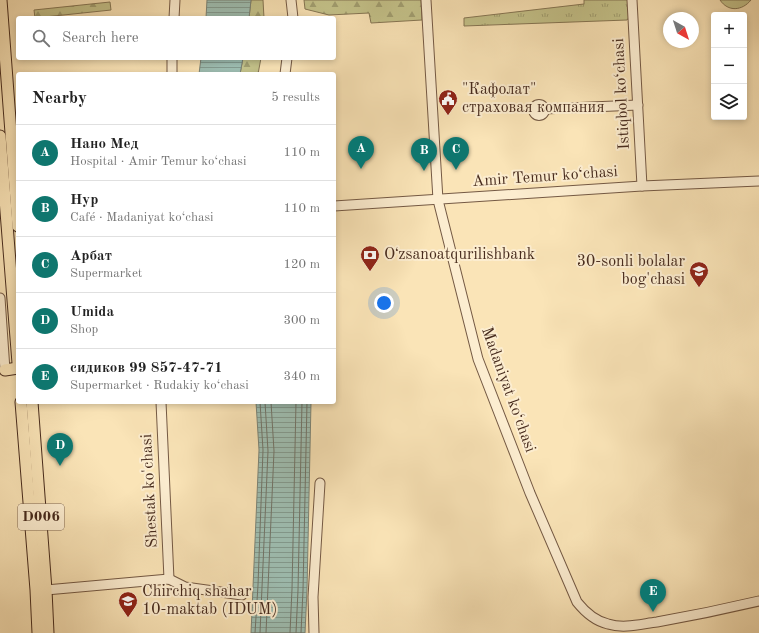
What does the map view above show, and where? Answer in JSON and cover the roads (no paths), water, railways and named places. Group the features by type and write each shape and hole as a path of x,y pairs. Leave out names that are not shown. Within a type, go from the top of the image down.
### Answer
{"main road":[{"path":"1,0 16,199"},
{"path":"0,136 16,338"},
{"path":"3,370 16,368"},
{"name":"D006","path":"21,404 38,633"},
{"name":"D006","path":"32,404 48,633"}],"street":[{"path":"174,16 175,0"},
{"path":"292,0 293,16"},
{"name":"Madaniyat ko‘chasi","path":"426,0 438,200 478,359 530,493 577,602 590,615 609,625 630,626 694,616 759,601"},
{"name":"Istiqbol ko‘chasi","path":"632,0 642,186"},
{"path":"172,60 172,72"},
{"path":"285,72 287,60"},
{"path":"544,109 638,105"},
{"name":"Amir Temur ko‘chasi","path":"336,206 642,186 759,181"},
{"path":"0,298 3,370 16,373"},
{"name":"Shestak ko'chasi","path":"161,404 169,580"},
{"path":"314,633 313,597 320,483"},
{"path":"46,590 169,580 185,587 242,595"}],"water":[{"path":"207,0 251,0 249,16 206,16"},
{"path":"201,60 243,60 240,72 199,72"},
{"path":"256,404 311,404 305,633 251,633 259,450"}],"place":[{"name":"\"Кафолат\" страховая компания","path":"448,116"},
{"name":"Нано Мед","path":"361,169"},
{"name":"Арбат","path":"456,170"},
{"name":"Нур","path":"424,171"},
{"name":"Oʻzsanoatqurilishbank","path":"370,272"},
{"name":"30-sonli bolalar bog'chasi","path":"699,288"},
{"name":"Umida","path":"60,466"},
{"name":"сидиков 99 857-47-71","path":"653,612"},
{"name":"Chirchiq shahar 10-maktab (IDUM)","path":"128,618"}]}
